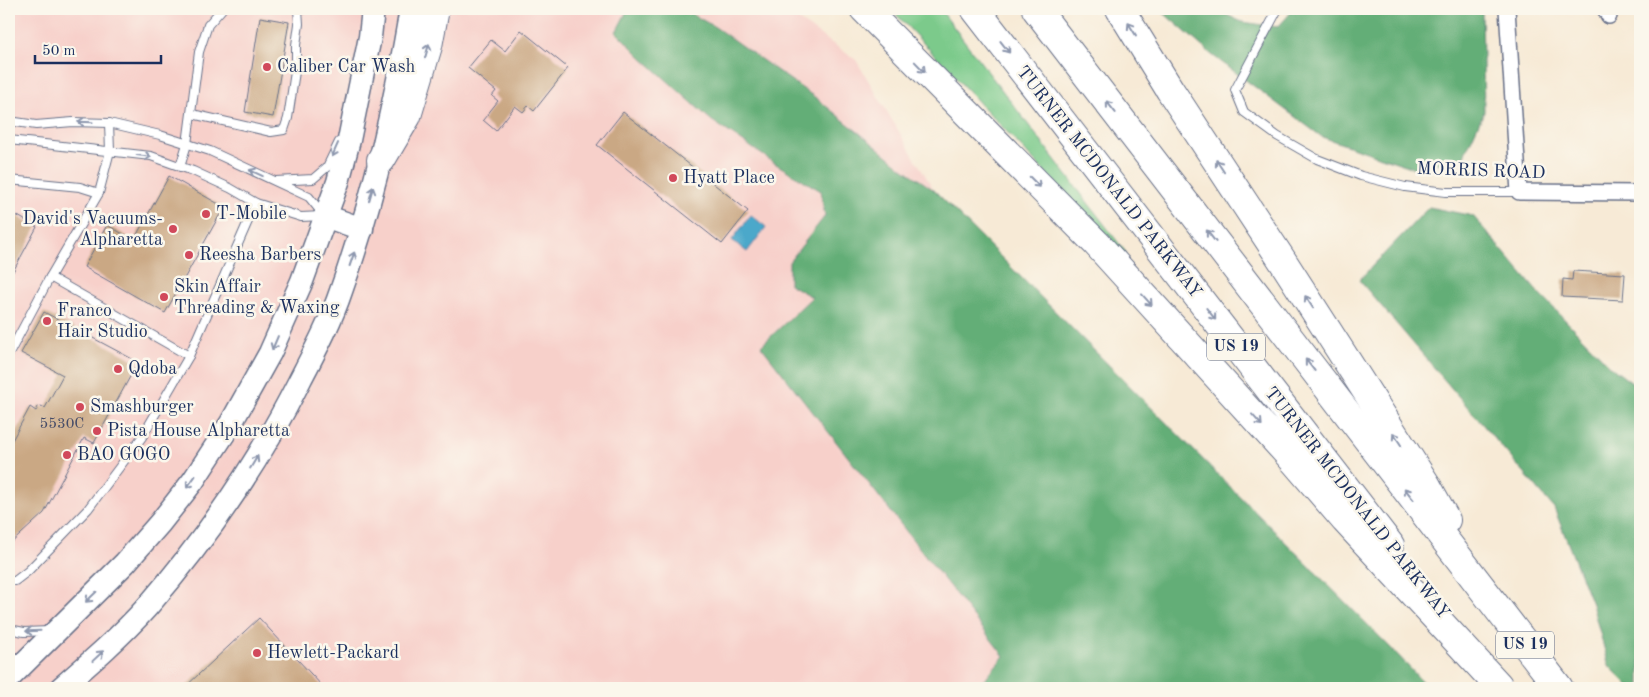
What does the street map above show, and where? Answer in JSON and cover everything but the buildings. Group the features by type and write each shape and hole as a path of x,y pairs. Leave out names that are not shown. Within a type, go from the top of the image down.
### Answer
{"highway":[{"path":"381,160 407,116 428,46 435,9"},
{"path":"864,9 1096,243 1351,526 1500,687"},
{"name":"TURNER MCDONALD PARKWAY","path":"975,9 1500,687"},
{"name":"US 19","path":"1036,9 1559,688"},
{"path":"1120,9 1170,90 1426,484 1492,602"}],"main road":[{"path":"9,678 126,563 160,523 193,480 231,423 270,353 302,281 338,182 349,140 370,37 373,9"},
{"path":"62,688 102,652 146,608 185,561 218,518 283,415 341,293 362,229 381,160 411,9"},
{"path":"325,216 362,229"}],"street":[{"path":"1507,9 1519,192"},
{"name":"MORRIS ROAD","path":"1519,192 1640,193"}],"lane":[{"path":"180,167 188,144 199,52 208,25 222,9"},
{"path":"192,114 272,132 284,130 288,118 296,65 299,24 298,9"},
{"name":"MORRIS ROAD","path":"1278,9 1235,90 1244,112 1277,136 1317,159 1360,176 1405,187 1446,192 1519,192"},
{"path":"273,181 313,179 327,166 346,126 370,37"},
{"path":"9,121 36,125 73,122 109,123 160,135 210,151 309,197 325,216"},
{"path":"9,354 50,277 99,193 110,151 109,123"},
{"path":"9,140 151,156 230,188 256,203 301,217 325,216"},
{"path":"9,180 80,187 99,193"},
{"path":"9,581 15,581 28,571 88,508 142,436 189,356 256,203"},
{"path":"50,277 189,356"},
{"path":"9,629 24,632 57,630"}],"shaded area":[{"path":"9,9 783,9 856,60 934,190 813,297 762,346 1004,656 977,688 9,688"}],"green space":[{"path":"628,9 683,9 715,27 816,98 904,169 934,190 1397,654 1428,688 977,688 1004,656 761,346 812,297 789,284 789,262 825,216 821,191 776,164 711,120 641,57 616,32"},
{"path":"891,9 940,9 1127,254 1122,254"},
{"path":"1159,9 1214,9 1242,22 1278,27 1294,9 1482,9 1484,112 1463,158 1414,168 1322,137 1212,55"},
{"path":"1429,207 1473,216 1535,289 1612,368 1640,389 1640,688 1631,688 1609,666 1592,604 1554,508 1359,280"}],"water":[{"path":"751,215 766,227 747,252 732,240"}],"place":[{"name":"Caliber Car Wash","path":"267,67"},
{"name":"Hyatt Place","path":"673,178"},
{"name":"T-Mobile","path":"206,214"},
{"name":"David's Vacuums- Alpharetta","path":"173,229"},
{"name":"Reesha Barbers","path":"189,255"},
{"name":"Skin Affair Threading & Waxing","path":"164,297"},
{"name":"Franco Hair Studio","path":"47,321"},
{"name":"Qdoba","path":"118,369"},
{"name":"Smashburger","path":"80,407"},
{"name":"Pista House Alpharetta","path":"97,431"},
{"name":"BAO GOGO","path":"67,455"},
{"name":"Hewlett-Packard","path":"257,653"}]}
